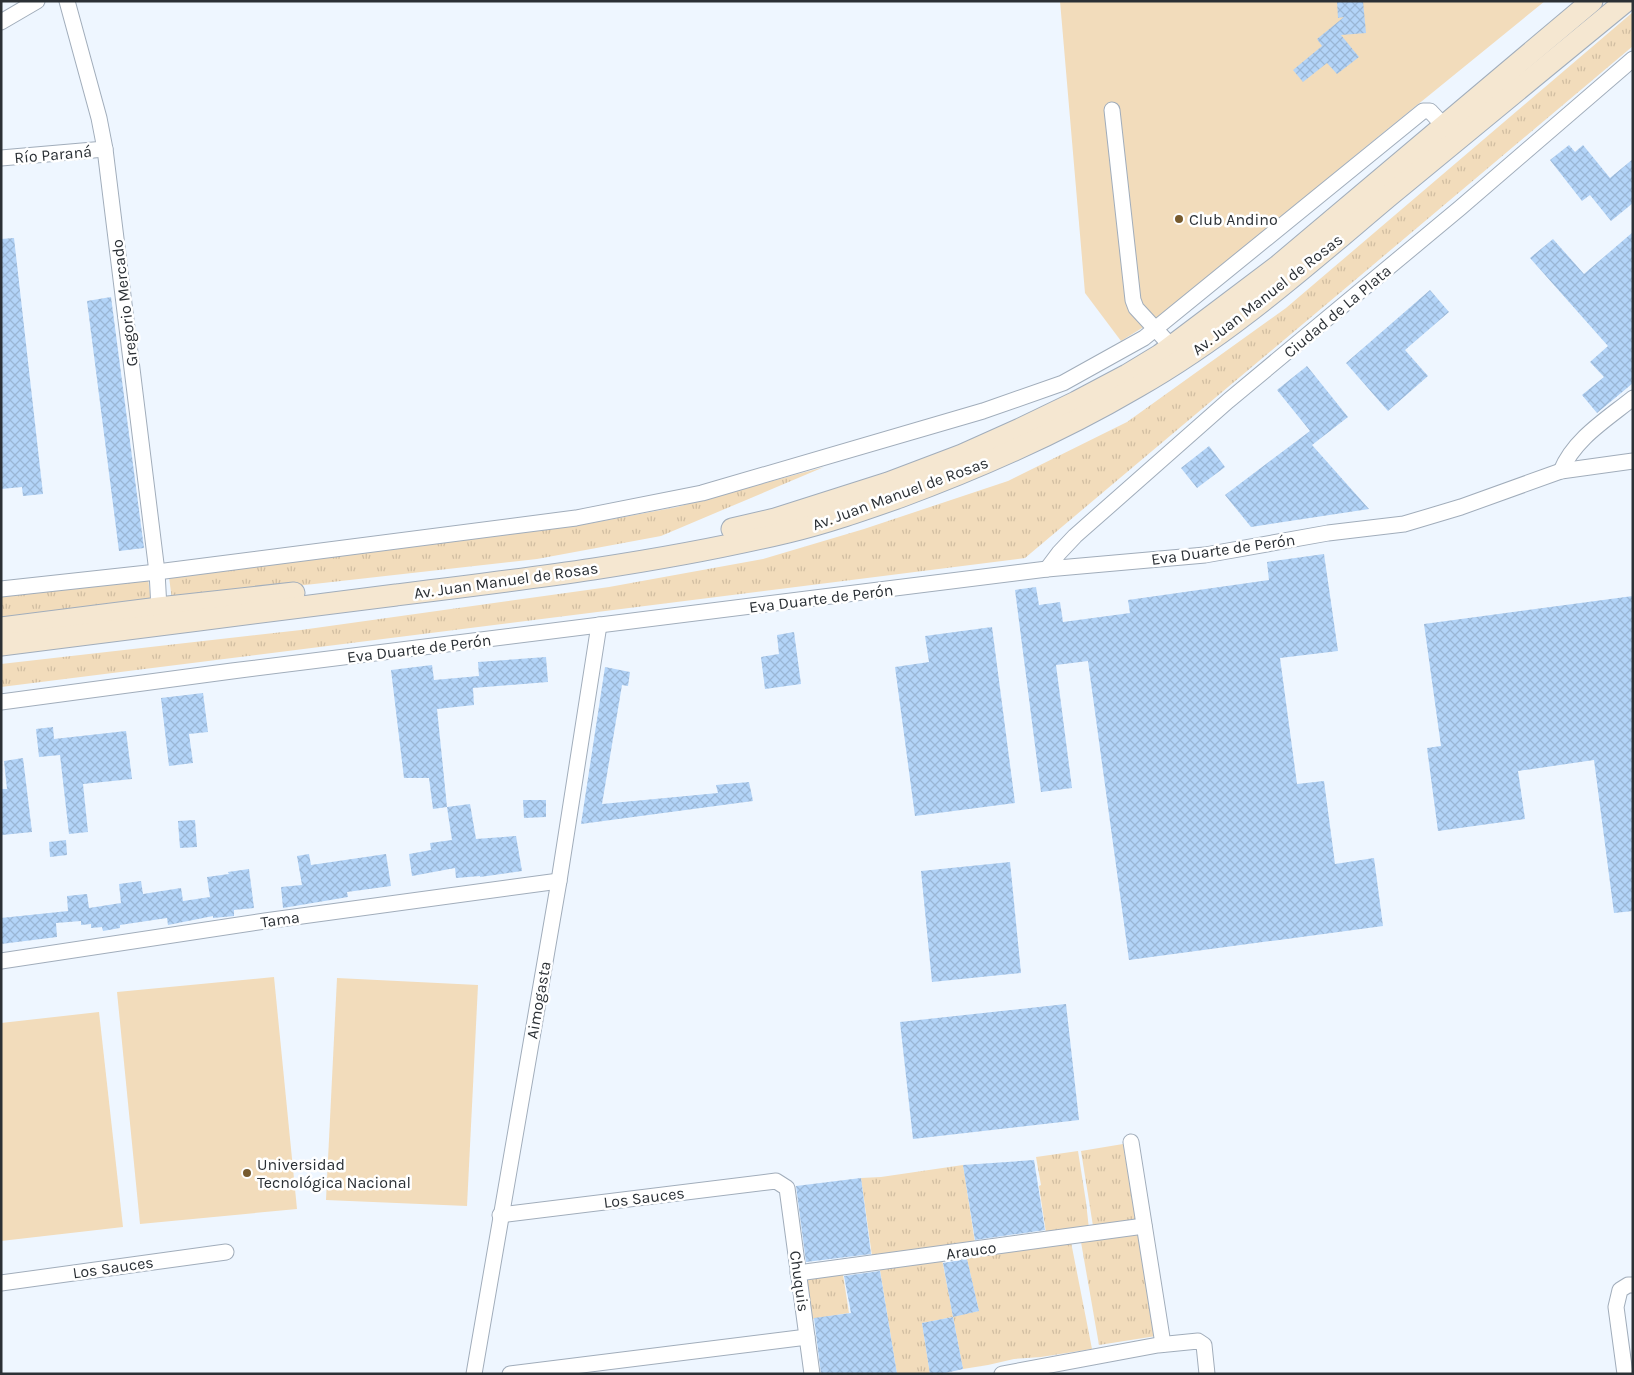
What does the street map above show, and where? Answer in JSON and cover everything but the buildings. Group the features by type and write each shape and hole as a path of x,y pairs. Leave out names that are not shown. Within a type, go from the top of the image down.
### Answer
{"main road":[{"name":"Av. Juan Manuel de Rosas","path":"1,628 159,608 427,579 511,568 695,539 775,519 888,483 962,455 1076,402 1127,375 1172,347 1279,265 1592,1"},
{"name":"Av. Juan Manuel de Rosas","path":"1,645 524,579 662,558 790,532 853,513 931,485 990,461 1138,387 1234,323 1307,266 1452,143 1626,1"}],"street":[{"path":"1,22 37,1"},
{"name":"Gregorio Mercado","path":"68,1 99,118 105,149 157,572 159,608"},
{"name":"Ciudad de La Plata","path":"1048,569 1059,553 1075,536 1228,401 1453,214 1633,59"},
{"path":"1112,110 1132,300 1136,308 1172,347"},
{"path":"1,589 157,572 576,518 702,493 983,411 1063,383 1144,338 1423,111 1430,111 1444,127"},
{"name":"Río Paraná","path":"1,158 105,149"},
{"path":"1561,471 1566,458 1579,443 1633,398"},
{"name":"Eva Duarte de Perón","path":"1,702 1048,569 1205,555 1328,532 1404,524 1461,507 1561,471 1633,461"},
{"name":"Aimogasta","path":"474,1374 559,881 600,626"},
{"name":"Tama","path":"1,961 266,921 559,881"},
{"path":"1132,1142 1163,1344"},
{"name":"Los Sauces","path":"500,1215 776,1181 787,1188"},
{"name":"Chuquis","path":"787,1188 812,1374"},
{"name":"Arauco","path":"798,1274 1144,1226"},
{"name":"Los Sauces","path":"1,1282 226,1252"},
{"path":"1625,1374 1616,1307 1620,1290 1628,1285 1633,1285"},
{"path":"510,1374 807,1337"},
{"path":"1002,1374 1163,1344 1198,1341 1204,1346 1208,1374"}],"green space":[{"name":"Club Andino","path":"1060,1 1545,1 1163,315 1121,341 1085,293"},
{"path":"1633,12 1633,46 1025,558 1,687 1,664 301,630 609,587 763,559 864,529 1008,481 1127,422 1286,308"},
{"path":"824,467 661,536 537,559 172,600 169,577 592,523 677,507"},
{"path":"148,578 151,602 1,619 1,594"},
{"path":"274,977 297,1209 140,1224 117,992"},
{"path":"337,978 478,985 467,1206 326,1200"},
{"path":"99,1012 123,1227 1,1241 1,1023"},
{"path":"1123,1144 1136,1219 1093,1226 1081,1151"},
{"path":"1078,1151 1089,1229 1046,1233 1036,1157"},
{"path":"963,1165 976,1249 1070,1237 1092,1349 1014,1359 963,1369 953,1317 922,1323 930,1374 897,1374 879,1264 937,1255 873,1263 861,1178 881,1177","holes":["965,1251 979,1311 953,1316 941,1254"]},
{"path":"1138,1232 1156,1336 1099,1345 1081,1242"},
{"path":"842,1268 849,1313 806,1320 798,1273"}],"place":[{"name":"Club Andino","path":"1179,219"},
{"name":"Universidad Tecnológica Nacional","path":"247,1173"}]}
